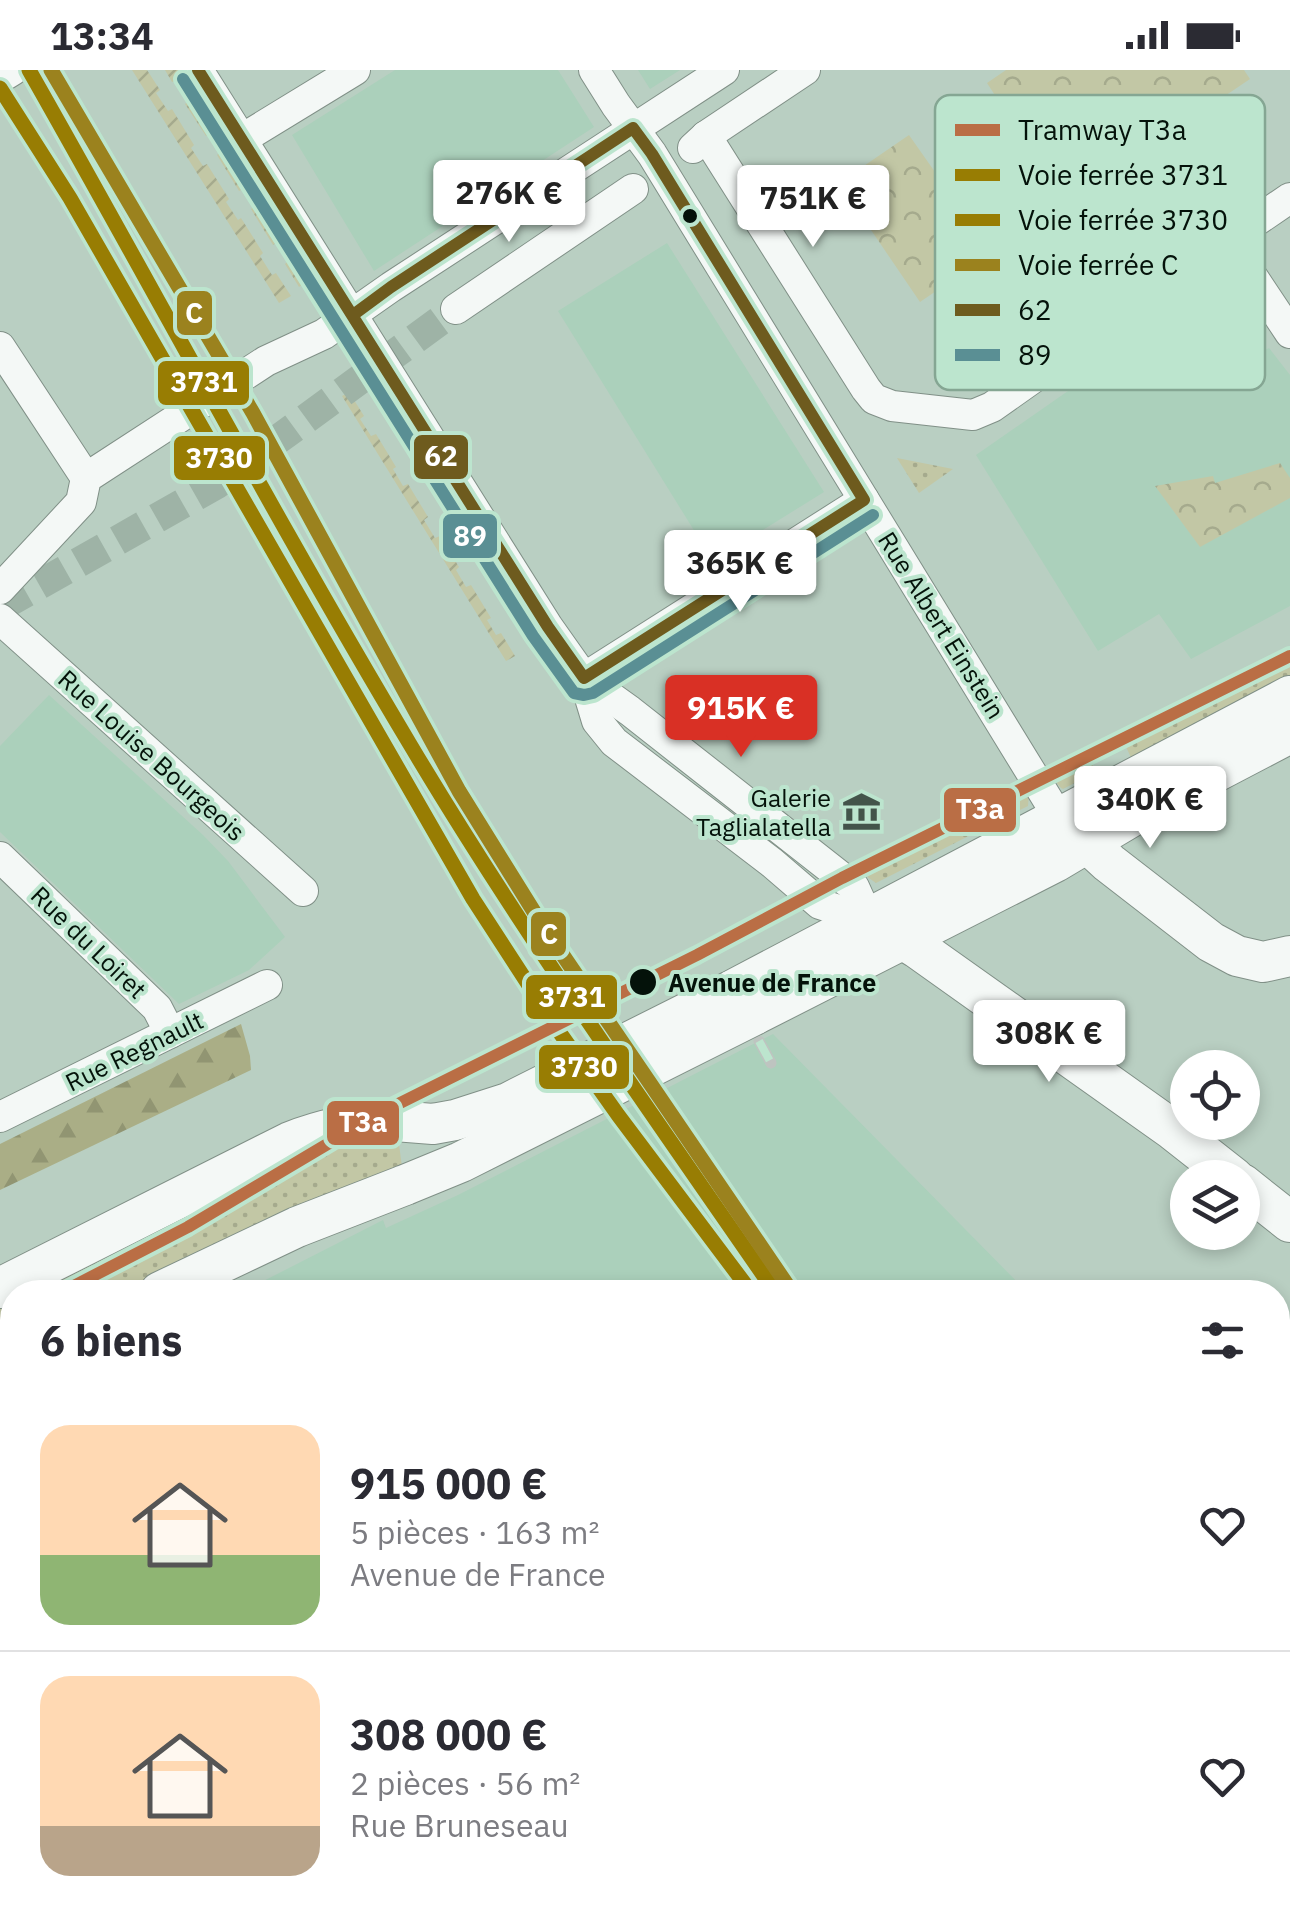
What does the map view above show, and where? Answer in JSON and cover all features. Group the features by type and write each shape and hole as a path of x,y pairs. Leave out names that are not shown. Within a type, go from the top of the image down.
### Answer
{"main road":[{"path":"1073,831 1290,696"},
{"path":"185,1280 297,1227 461,1162 742,1003 886,929 934,883 1073,831 1138,812 1290,733"},
{"path":"1073,831 1211,942 1237,956 1263,962 1290,956"},
{"path":"886,929 1211,1160"},
{"path":"16,1280 303,1137 340,1126 396,1120 433,1124 455,1120 528,1095 742,1003"},
{"path":"1260,1198 1290,1222"}],"street":[{"path":"0,78 13,70"},
{"path":"198,70 584,678 597,721 614,742 820,904 886,929"},
{"path":"242,139 355,70"},
{"name":"Rue Albert Einstein","path":"594,70 656,160 1073,831"},
{"path":"86,478 266,361 353,316 388,289 724,70"},
{"path":"805,70 698,143 874,399 892,406 973,415 1016,390"},
{"path":"456,309 633,189"},
{"path":"1265,215 1290,198"},
{"path":"1265,295 1290,332"},
{"path":"0,347 86,478 81,502 0,589"},
{"path":"584,678 864,500"},
{"name":"Rue Louise Bourgeois","path":"0,619 303,891"},
{"name":"Rue du Loiret","path":"0,857 157,1008 170,1033"},
{"name":"Rue Regnault","path":"0,1117 267,984"}],"shaded area":[{"path":"395,70 558,70 594,127 374,271 292,135"},
{"path":"638,70 680,70 650,89"},
{"path":"667,243 824,492 713,561 558,311"},
{"path":"1269,348 1290,375 1290,606 1191,659 1159,614 1098,651 976,455 1069,390 1265,390 1265,350"},
{"path":"49,695 203,835 228,861 285,937 249,970 179,1004 0,832 0,746"},
{"path":"773,1034 1015,1280 266,1280 383,1220 386,1228"}],"green space":[{"path":"132,70 147,70 160,90 156,93 168,111 172,109 194,145 191,148 203,166 207,164 229,199 226,202 263,253 260,256 272,275 276,273 291,296 279,303"},
{"path":"165,70 178,70 310,279 299,287 285,264 288,261 276,243 273,245 243,189 239,191 209,135 185,104 189,101"},
{"path":"1006,70 1244,70 1250,79 1226,95 995,95 987,83"},
{"path":"909,135 935,172 935,292 920,302 839,183"},
{"path":"371,378 536,642 529,646 516,625 520,622 509,606 505,608 485,576 489,573 478,556 474,558 455,527 458,523 446,505 442,507 422,475 426,472 391,425 395,422 384,405 379,407 364,382"},
{"path":"349,392 364,416 360,419 371,436 376,434 403,486 408,484 428,517 424,520 435,538 440,536 466,587 471,585 491,618 487,620 496,635 501,633 515,656 506,661 342,396"},
{"path":"897,458 953,469 919,493"},
{"path":"1280,463 1290,478 1290,498 1200,547 1155,486 1213,476 1215,483"},
{"path":"1290,648 1290,683 1134,764 1120,734"},
{"path":"1086,751 1096,772 1063,789 1046,771"},
{"path":"1025,781 1028,806 876,883 853,867"},
{"path":"241,1024 251,1070 0,1190 0,1144"},
{"path":"398,1137 403,1174 161,1280 37,1280 304,1147"}],"tunnel":[{"path":"0,607 217,484 456,309"}],"railway":[{"path":"759,1041 771,1063"}],"tram line":[{"name":"T3a","path":"85,1280 188,1227 378,1114 1290,656"}],"rail line":[{"name":"3731","path":"29,70 411,746 588,1022 767,1280"},
{"name":"C","path":"51,70 253,413 459,791 541,923 784,1280"},
{"name":"3730","path":"0,88 70,198 473,899 560,1033 742,1280"}],"transit line":[{"name":"62","path":"198,70 548,627 584,678 864,500 633,128 353,315"},
{"name":"89","path":"183,79 533,636 574,693 593,693 873,515"}],"place":[{"name":"Galerie Taglialatella","path":"861,811"},
{"name":"Avenue de France","path":"643,982"}]}
